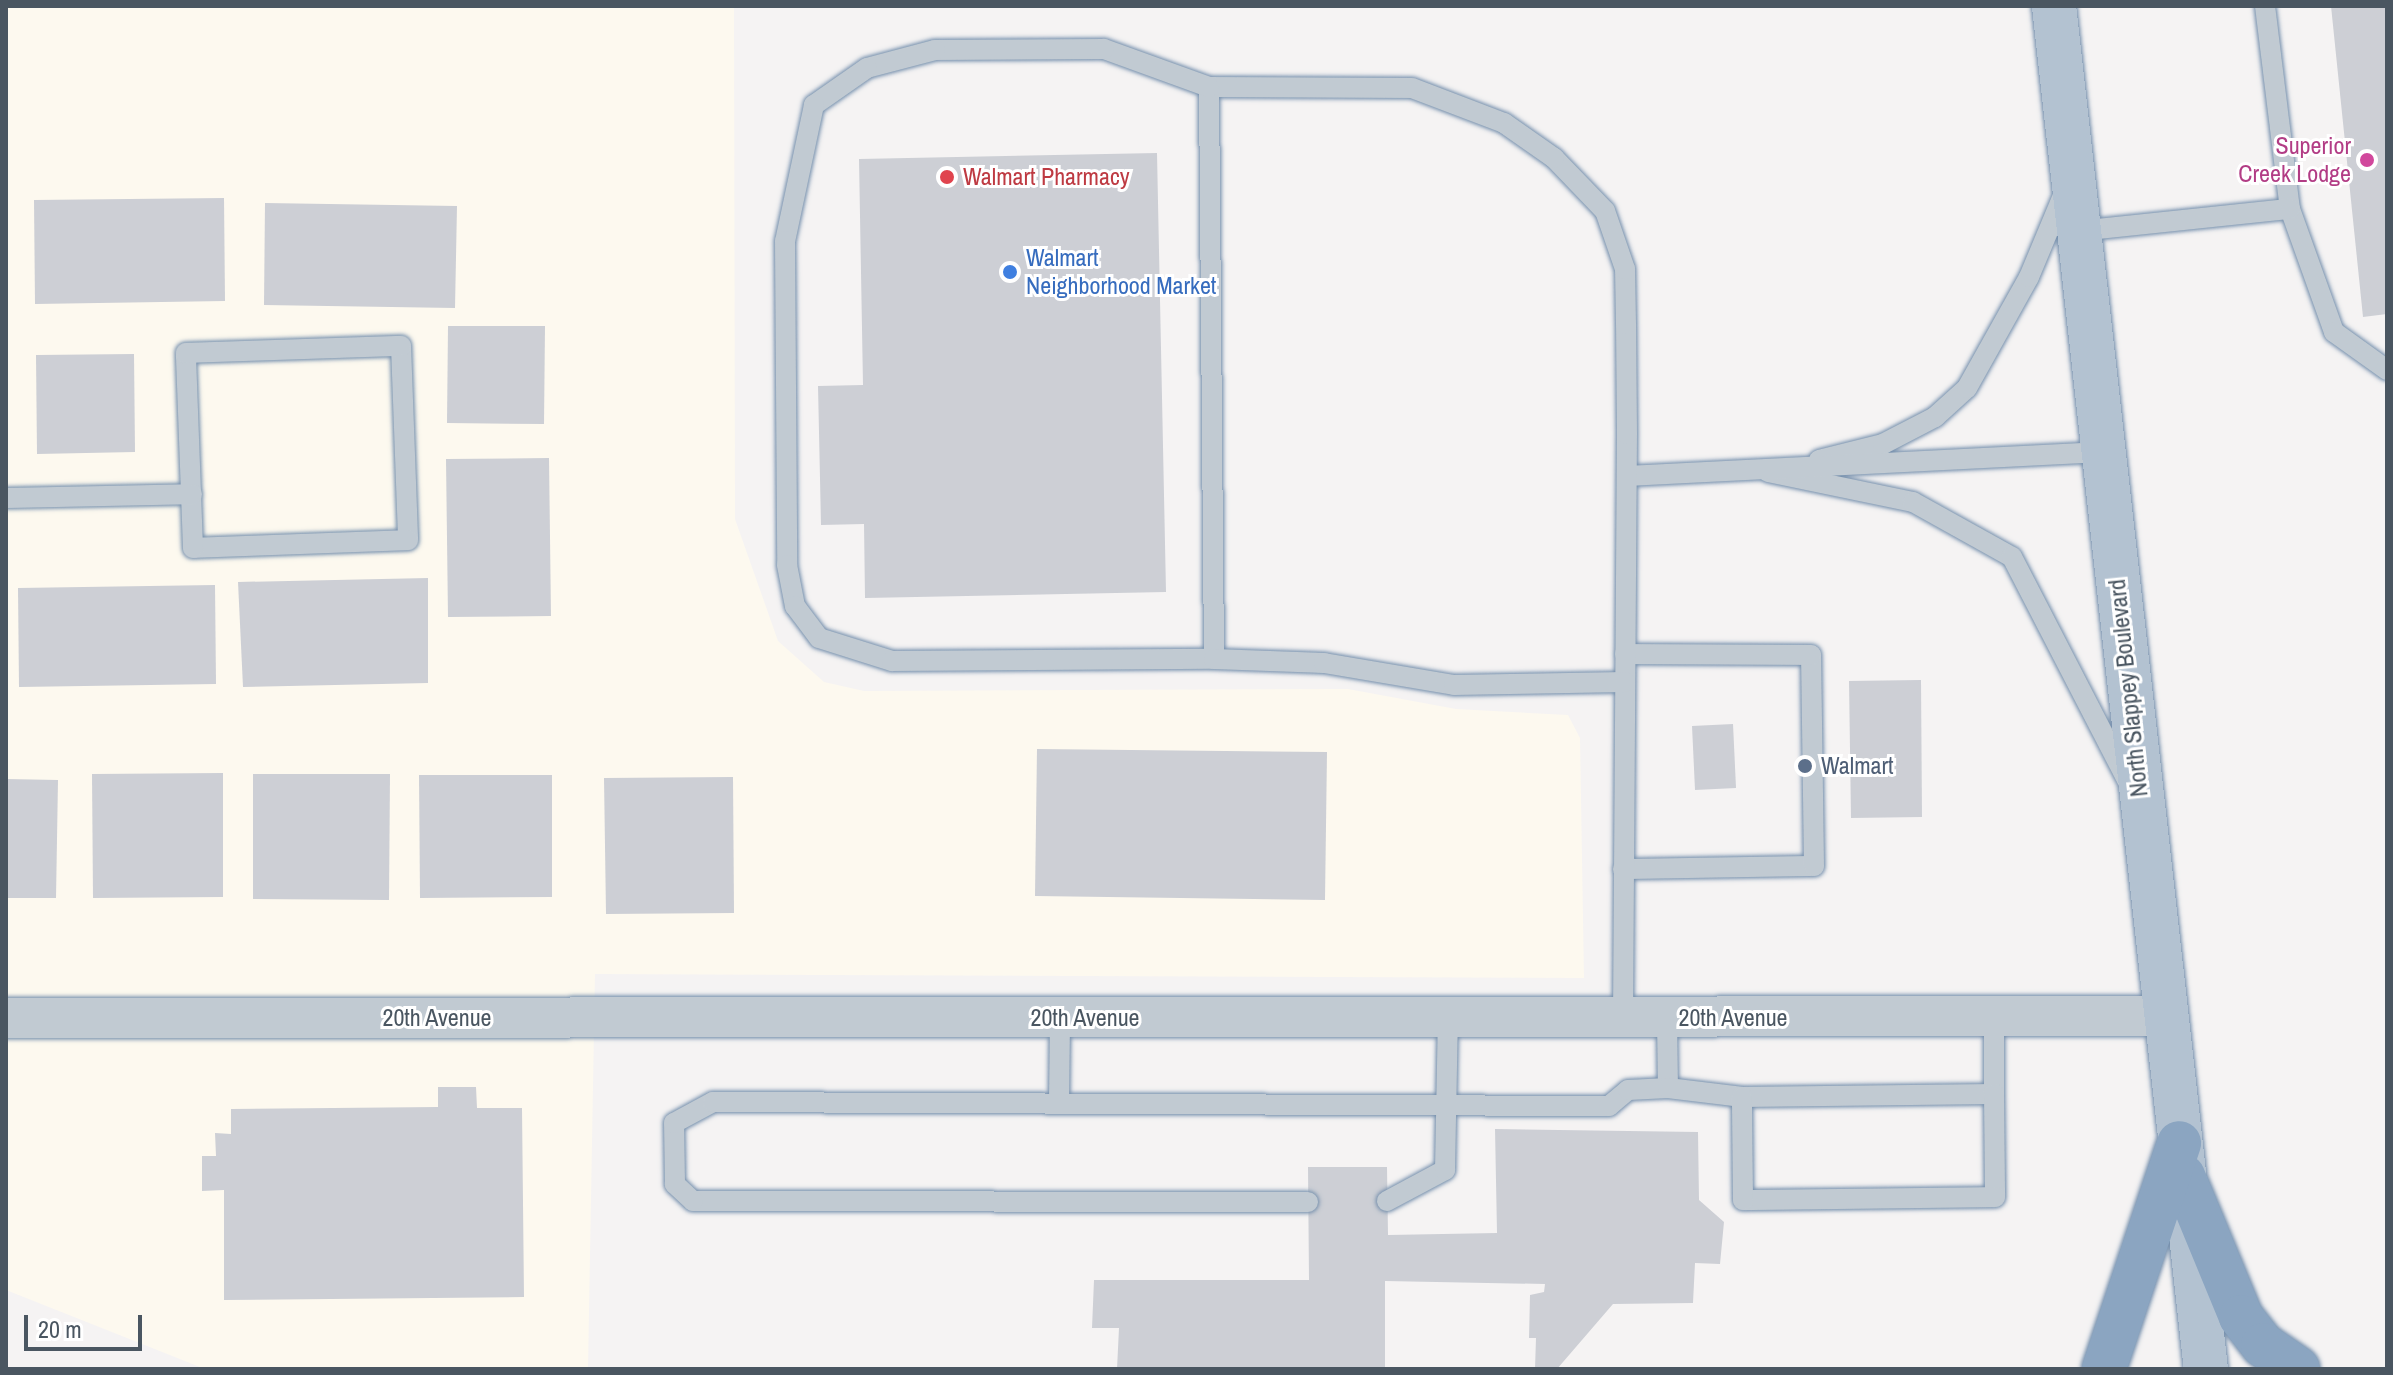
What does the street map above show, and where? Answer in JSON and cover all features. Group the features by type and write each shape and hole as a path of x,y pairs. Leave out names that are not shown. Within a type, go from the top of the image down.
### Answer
{"highway":[{"path":"2104,1369 2181,1160"},
{"path":"2181,1160 2241,1317 2263,1345 2298,1369"}],"main road":[{"name":"North Slappey Boulevard","path":"2054,6 2164,1016 2206,1369"}],"street":[{"name":"20th Avenue","path":"6,1018 2164,1016"}],"lane":[{"path":"2265,6 2290,209 2334,332 2387,370"},
{"path":"1623,1018 1627,476 1625,269 1605,211 1554,158 1504,123 1412,88 1209,87 1104,49 935,50 867,68 814,105 785,241 787,565 795,606 819,638 855,655 1324,663 1454,685 1625,682"},
{"path":"1209,87 1214,659"},
{"path":"1768,472 1883,444 1935,417 1967,388 2029,277 2073,171"},
{"path":"2079,231 2290,209"},
{"path":"401,346 408,540 193,548 192,494 186,353 401,346"},
{"path":"1627,476 1768,472 2102,452"},
{"path":"1768,472 1913,502 2012,557 2141,807"},
{"path":"6,498 192,494"},
{"path":"1623,869 1814,866 1811,655 1625,654"},
{"path":"1387,1201 1445,1170 1448,1017"},
{"path":"1059,1103 1060,1018"},
{"path":"1667,1018 1668,1088"},
{"path":"1742,1097 1743,1200 1995,1197 1994,1018"},
{"path":"1308,1202 693,1201 675,1184 674,1123 713,1102 1609,1106 1628,1090 1668,1088 1742,1097 1994,1094"}],"shaded area":[{"path":"6,6 734,6 735,519 778,641 824,682 864,691 1348,689 1456,709 1568,715 1580,738 1584,978 595,974 588,1369 205,1369 6,1290"}],"building":[{"name":"Superior Creek Lodge","path":"2331,6 2387,6 2387,314 2363,317"},
{"name":"Walmart Neighborhood Market","path":"1157,153 1166,592 865,598 864,524 821,525 818,386 863,385 859,159"},
{"path":"224,198 225,301 35,304 34,200"},
{"path":"265,203 457,206 455,308 264,305"},
{"path":"448,326 545,326 544,424 447,423"},
{"path":"134,354 135,452 37,454 36,355"},
{"path":"549,458 551,616 448,617 446,459"},
{"path":"428,578 428,683 243,687 238,582"},
{"path":"215,585 216,684 19,687 18,588"},
{"path":"1921,680 1922,817 1851,818 1849,681"},
{"path":"1733,724 1736,788 1695,790 1692,726"},
{"path":"1037,749 1327,752 1325,900 1035,896"},
{"path":"223,773 223,897 93,898 92,774"},
{"path":"253,774 390,774 389,900 253,899"},
{"path":"419,775 552,775 552,897 420,898"},
{"path":"733,777 734,913 606,914 604,778"},
{"path":"6,779 58,780 56,898 6,898"},
{"path":"438,1087 476,1087 477,1108 522,1108 524,1297 224,1300 224,1190 202,1191 202,1156 216,1156 215,1133 231,1134 231,1109 438,1107"},
{"path":"1495,1129 1698,1132 1699,1200 1724,1222 1720,1264 1695,1263 1693,1303 1613,1304 1557,1369 1535,1369 1536,1338 1529,1338 1530,1295 1544,1292 1545,1284 1385,1281 1385,1369 1117,1369 1119,1328 1092,1328 1094,1280 1309,1280 1308,1167 1387,1167 1388,1235 1497,1233"}],"place":[{"name":"Superior Creek Lodge","path":"2367,160"},
{"name":"Walmart Pharmacy","path":"947,177"},
{"name":"Walmart Neighborhood Market","path":"1010,272"},
{"name":"Walmart","path":"1805,766"}]}
